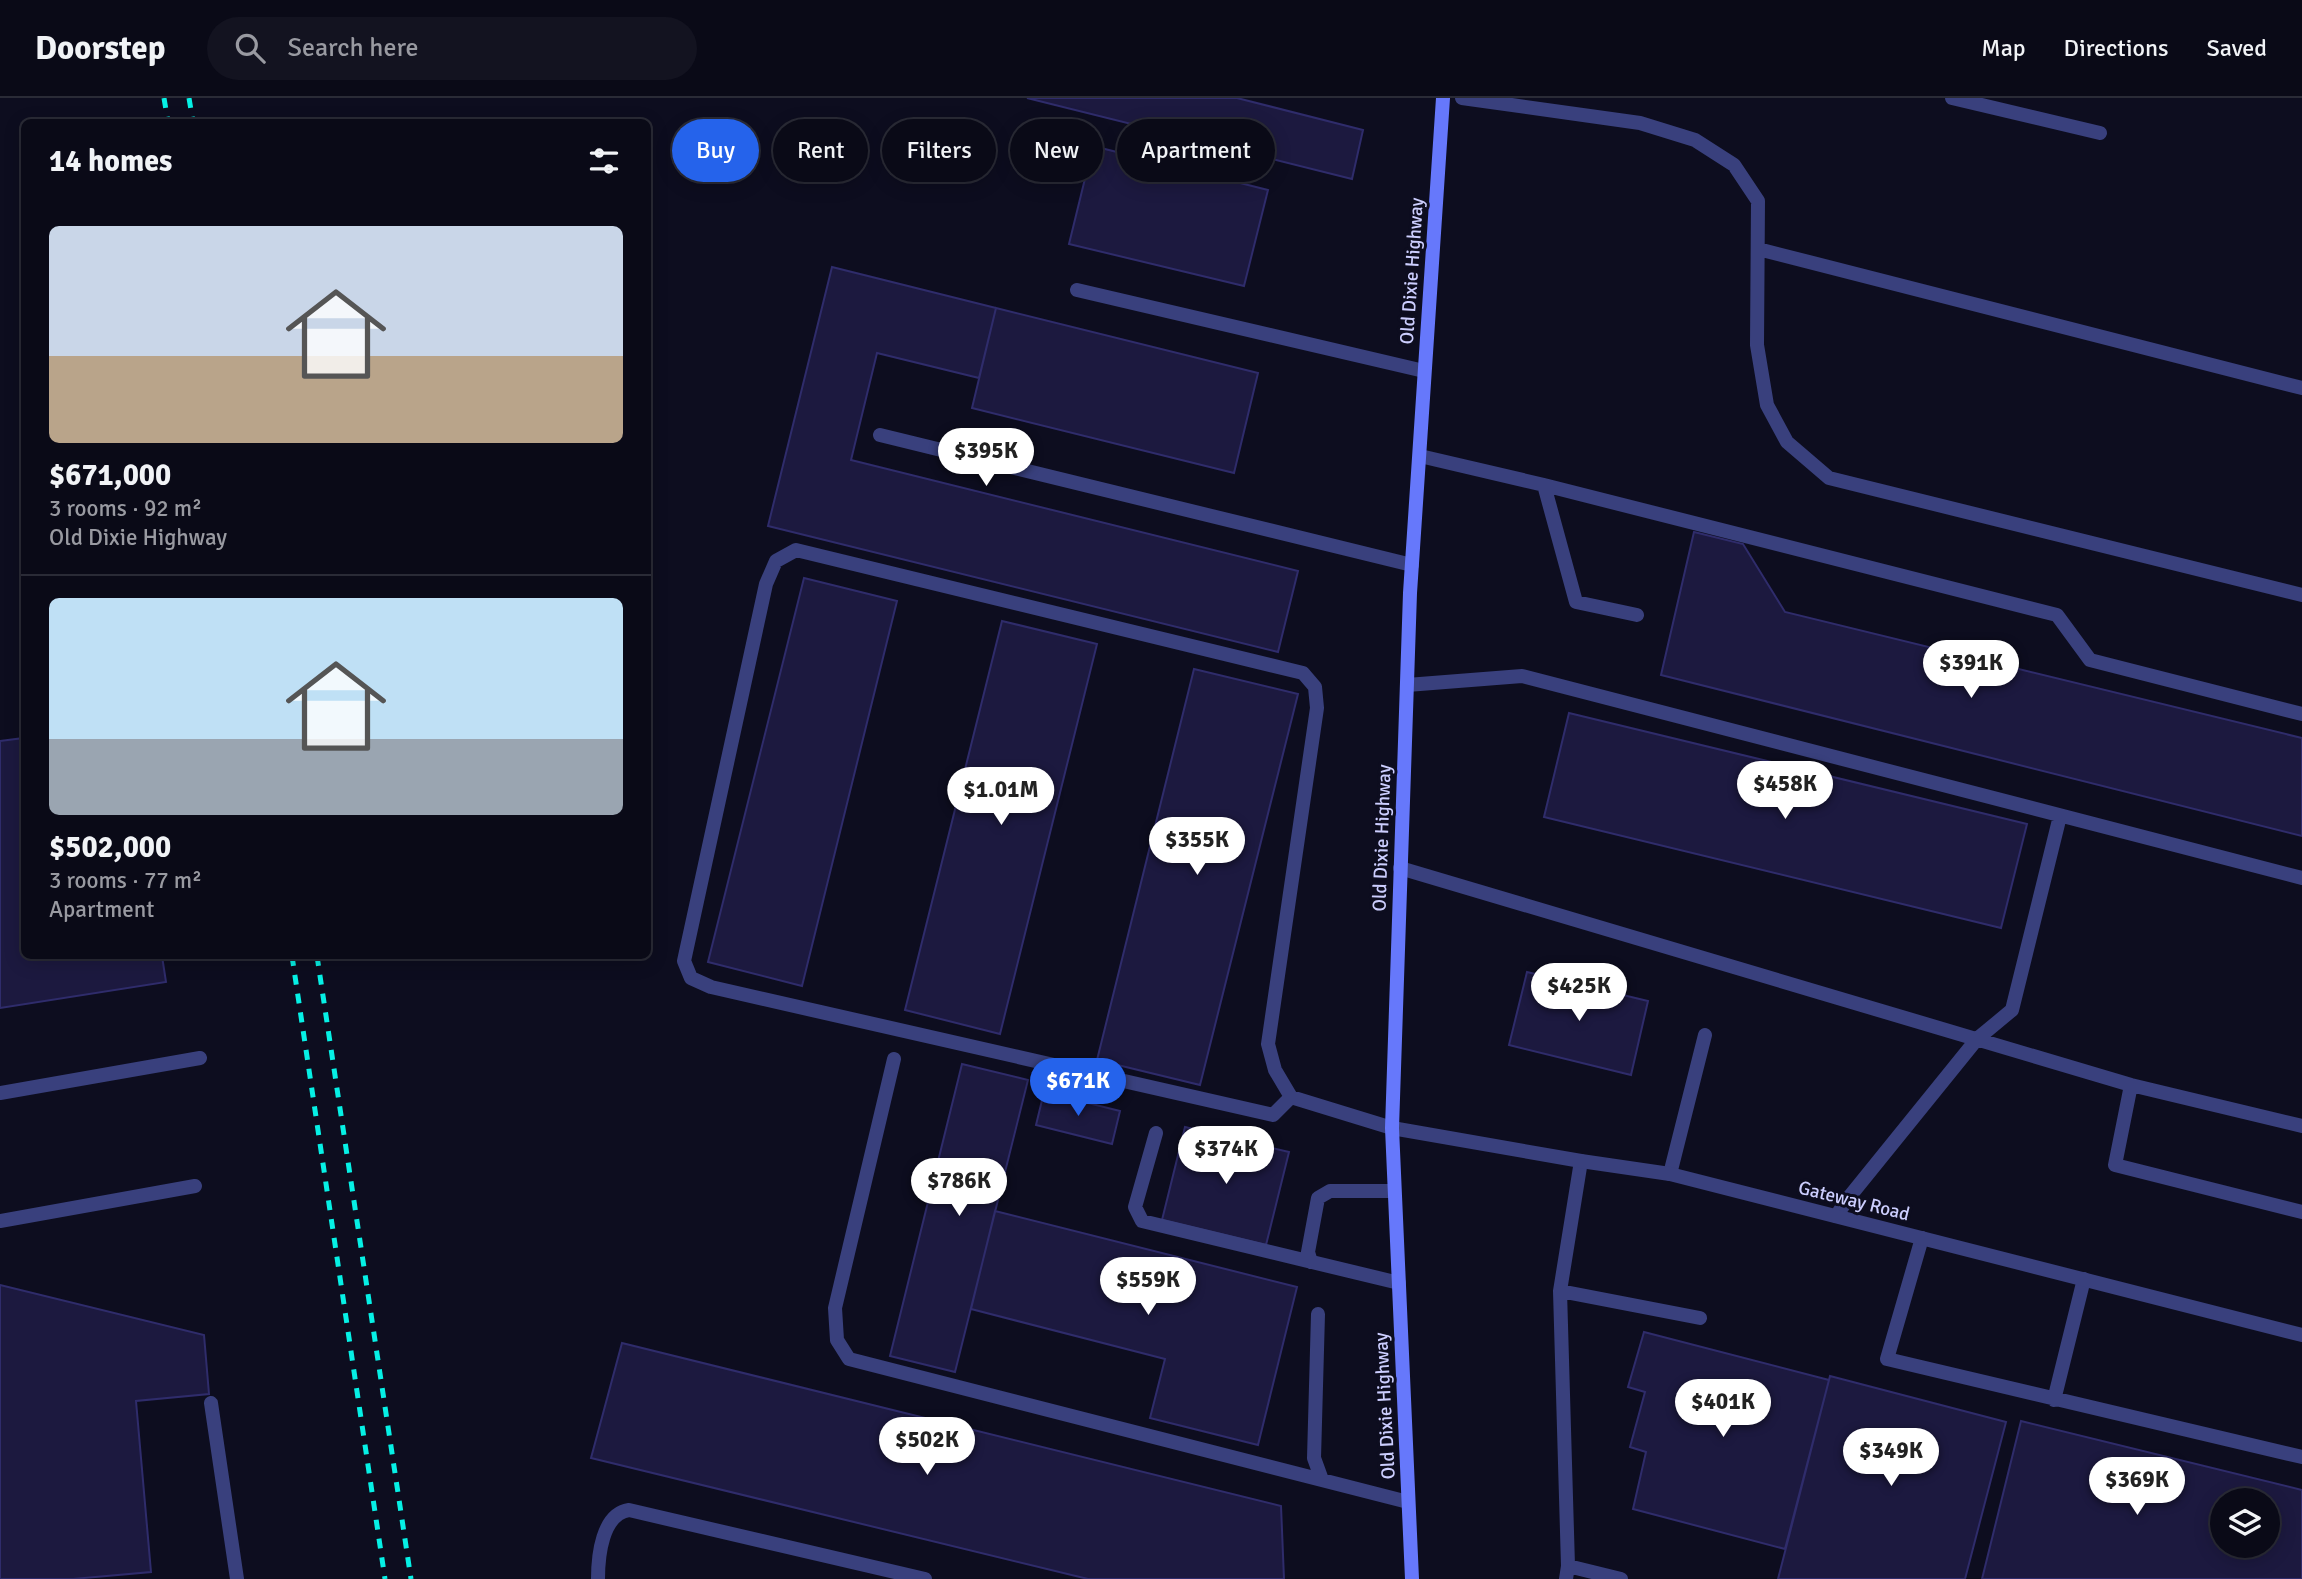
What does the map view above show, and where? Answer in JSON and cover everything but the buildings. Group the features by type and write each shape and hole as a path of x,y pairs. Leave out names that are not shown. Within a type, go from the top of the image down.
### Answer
{"street":[{"name":"Old Dixie Highway","path":"1412,1579 1392,1128 1412,565 1443,98"},
{"path":"1462,98 1640,123 1695,140 1734,165 1758,201 1757,345 1767,405 1787,442 1829,478 2302,595"},
{"path":"1952,98 2100,133"},
{"path":"1758,249 2302,388"},
{"path":"1077,290 1424,371"},
{"path":"880,435 1412,565"},
{"path":"1420,456 2057,615 2090,660 2302,714"},
{"path":"1544,485 1576,602 1637,615"},
{"path":"796,550 1303,673 1315,687 1317,708 1268,1045 1275,1070 1291,1097 1273,1115 712,987 691,978 684,961 766,584 776,561 796,550"},
{"path":"1407,685 1522,676 2302,878"},
{"path":"1836,1216 1978,1039 2012,1010 2060,816"},
{"path":"1400,868 2131,1085 2302,1126"},
{"path":"1670,1174 1705,1035"},
{"path":"0,1093 200,1058"},
{"path":"894,1059 835,1308 837,1340 849,1359 1408,1502"},
{"path":"2131,1085 2115,1166 2302,1212"},
{"name":"Gateway Road","path":"1291,1097 1392,1128 1670,1174 2302,1335"},
{"path":"1156,1133 1135,1207 1142,1221 1398,1283"},
{"path":"1581,1161 1560,1292 1567,1573 1621,1579"},
{"path":"0,1222 195,1186"},
{"path":"1311,1262 1308,1252 1318,1198 1330,1191 1394,1191"},
{"path":"1922,1238 1887,1359 2302,1457"},
{"path":"2054,1400 2084,1279"},
{"path":"1560,1292 1700,1318"},
{"path":"1318,1314 1314,1458 1322,1480"},
{"path":"211,1403 237,1579"},
{"path":"598,1579 598,1560 608,1527 616,1514 629,1510 925,1579"}],"railway":[{"path":"164,98 168,119"},
{"path":"189,98 192,119"},
{"path":"292,959 385,1579"},
{"path":"317,959 411,1579"}]}
